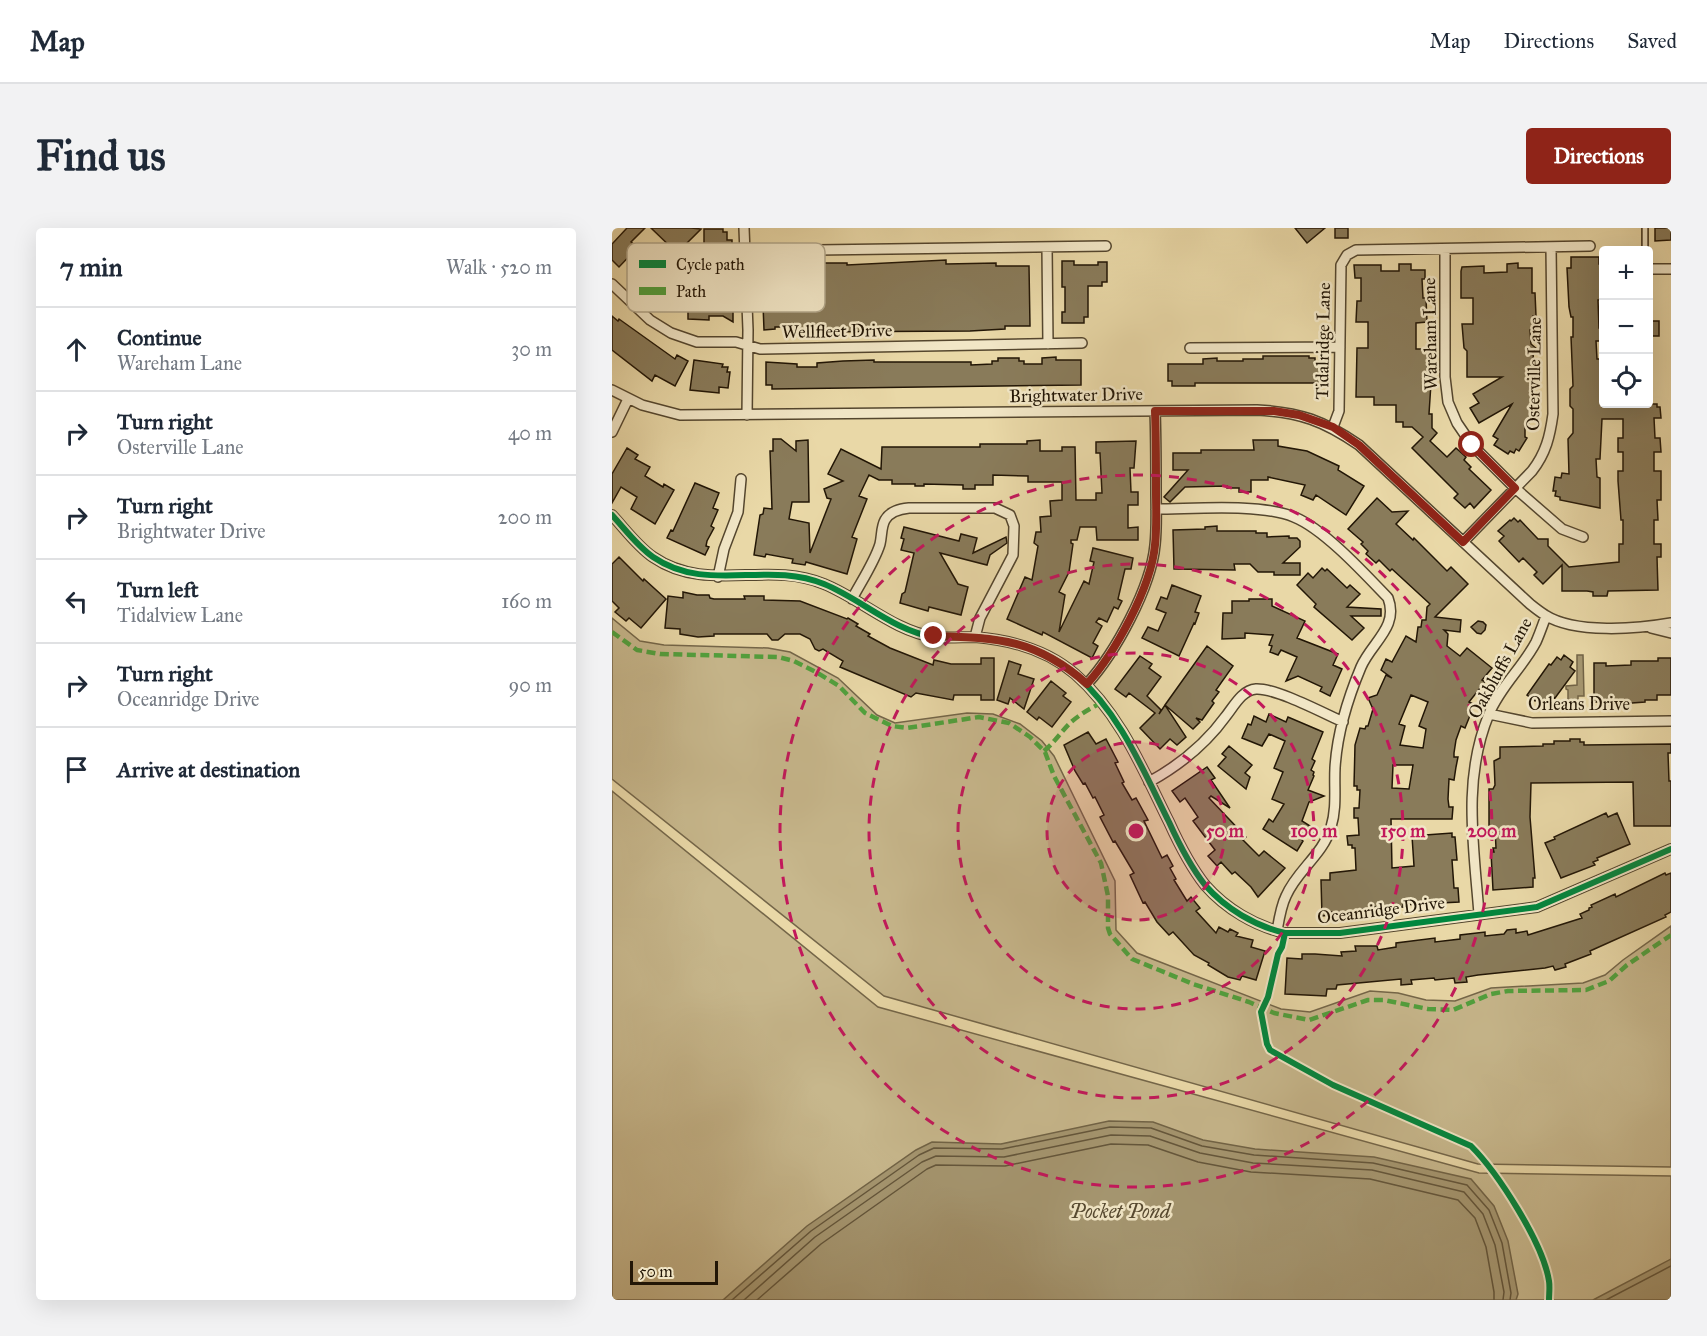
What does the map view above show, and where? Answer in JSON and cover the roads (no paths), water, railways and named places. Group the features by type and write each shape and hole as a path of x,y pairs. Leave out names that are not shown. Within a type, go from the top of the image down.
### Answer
{"street":[{"path":"744,228 745,243"},
{"path":"1047,246 1048,344"},
{"path":"825,250 1106,246"},
{"path":"1445,250 1590,246"},
{"name":"Osterville Lane","path":"1463,542 1539,462 1549,440 1553,396 1551,247"},
{"name":"Tidalridge Lane","path":"1333,427 1339,411 1341,265 1347,255 1356,250 1445,250"},
{"name":"Wareham Lane","path":"1445,250 1445,376 1448,402 1457,423 1472,445 1515,488 1562,529 1582,537"},
{"path":"1653,269 1671,269"},
{"name":"Wellfleet Drive","path":"612,284 627,298"},
{"name":"Wellfleet Drive","path":"642,312 670,333 697,342 736,342 762,349 1082,343"},
{"path":"747,312 747,416"},
{"path":"1190,348 1340,347"},
{"name":"Brightwater Drive","path":"612,390 661,412 680,415 1155,411 1274,411 1299,415 1333,427 1359,445 1546,616 1562,622 1590,627 1649,627 1671,623"},
{"path":"612,432 628,399"},
{"path":"1087,684 1099,671 1107,657 1141,595 1150,570 1155,546 1155,411"},
{"path":"718,577 724,549 738,512 741,479"},
{"path":"852,599 876,554 885,521 891,513 909,508 996,508 1010,515 1014,526 1014,555 980,618 975,637"},
{"path":"1156,509 1251,509 1293,516 1310,525 1325,537 1381,591 1388,598 1393,614 1386,629 1362,664 1343,722 1335,767 1335,811 1331,829 1321,851 1286,895 1277,931"},
{"name":"Oceanridge Drive","path":"612,515 651,556 667,566 693,574 718,577 795,575 824,584 915,631 934,636 1005,640 1029,647 1054,659 1087,684 1113,716 1176,838 1205,884 1233,910 1250,921 1277,931 1340,933 1537,906 1671,849"},
{"name":"Oakbluffs Lane","path":"1479,914 1471,795 1478,747 1489,714 1500,693 1536,643 1546,616"},
{"name":"Brightwater Drive","path":"1649,627 1671,633"},
{"path":"1149,782 1180,765 1213,734 1245,693 1254,689 1275,693 1343,722"},
{"name":"Orleans Drive","path":"1489,714 1532,723 1671,721"}],"lane":[{"path":"1645,228 1645,246"}],"water":[{"path":"1577,655 1583,655 1584,696 1578,696 1578,704 1568,704 1566,686 1577,685"},
{"name":"Pocket Pond","path":"1109,1121 1153,1122 1203,1140 1255,1149 1374,1157 1471,1179 1494,1206 1508,1241 1518,1294 1516,1300 723,1300 807,1226 916,1150 932,1142 1001,1144"},
{"path":"1671,1259 1671,1300 1593,1300"}]}
